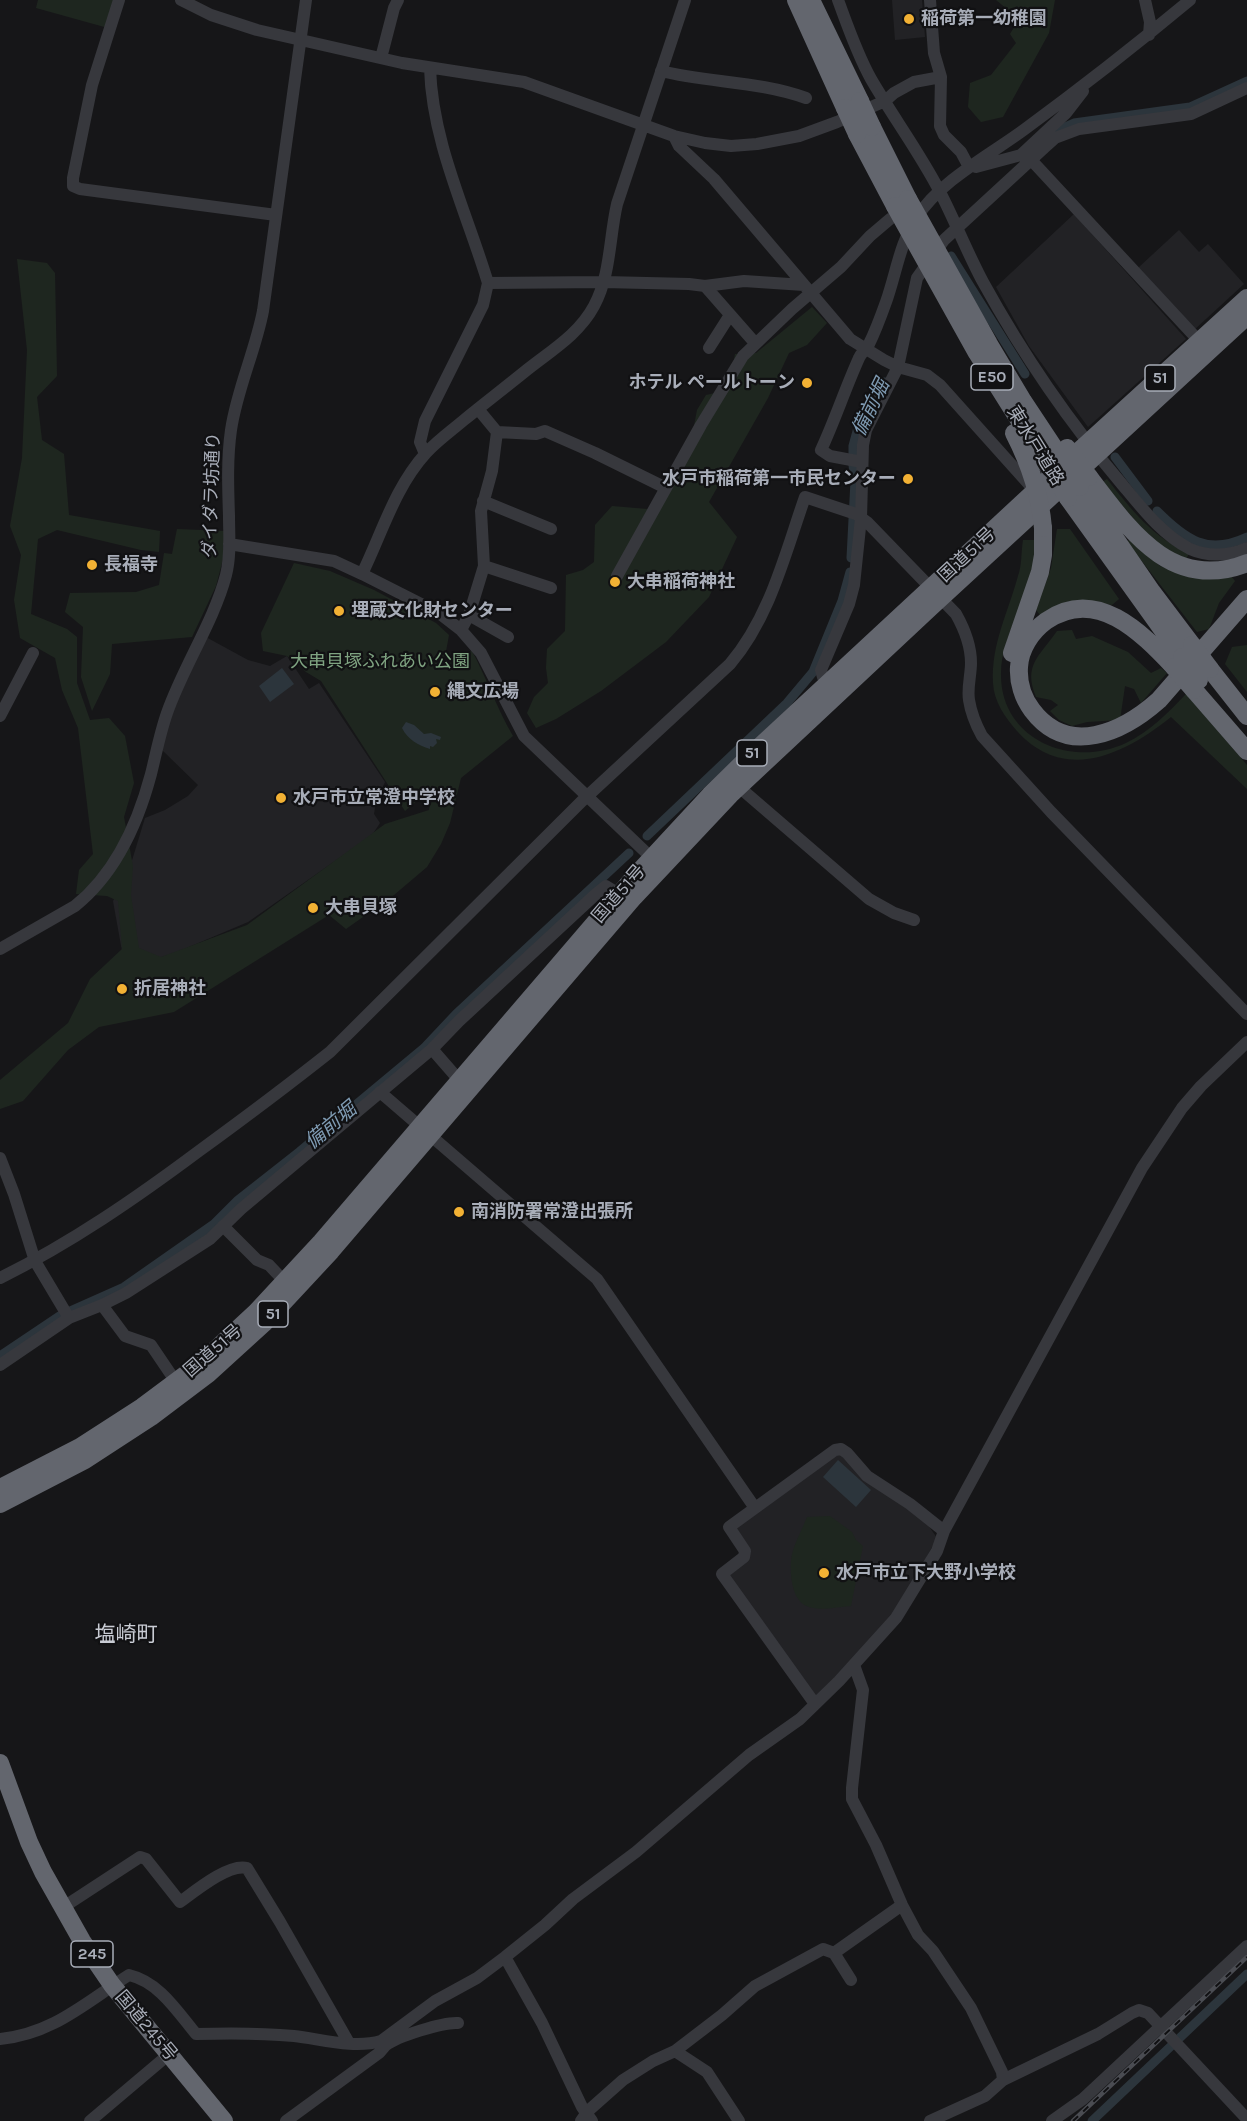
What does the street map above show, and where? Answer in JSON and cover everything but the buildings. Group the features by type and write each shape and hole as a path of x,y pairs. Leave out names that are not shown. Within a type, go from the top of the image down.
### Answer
{"highway":[{"name":"東水戸道路","path":"796,0 852,105 921,254 983,362 1079,487 1152,592 1183,656 1247,739"},
{"name":"東水戸道路","path":"812,0 852,105"},
{"name":"東水戸道路","path":"898,208 954,284 1029,395 1079,487"},
{"path":"921,254 934,293 994,395 1026,456 1039,494 1043,555 1040,572 1014,647 1010,674 1014,696 1029,721 1043,734 1061,742 1076,745 1103,743 1135,730 1179,688 1247,611"},
{"name":"国道51号","path":"0,1504 66,1471 119,1439 208,1374 244,1342 295,1292 646,853 828,684 936,593 1092,449 1247,298"},
{"name":"国道51号","path":"0,1488 80,1447 142,1407 229,1338 285,1282 424,1131 459,1080 619,894 646,853 739,786 936,593 1035,491 1092,449 1247,316"},
{"path":"1079,487 1154,552 1172,562 1191,569 1210,571 1228,569 1247,563"},
{"path":"1247,599 1159,700 1133,720 1106,733 1086,737 1065,734 1047,726 1027,703 1020,686 1019,674 1022,653 1034,632 1052,617 1060,613 1082,609 1103,612 1126,622 1151,642 1183,656 1201,680 1247,751"},
{"name":"東水戸道路","path":"1201,680 1247,716"},
{"name":"国道245号","path":"0,1763 25,1833 62,1908 109,1988 161,2061 210,2121"},
{"name":"国道245号","path":"0,1798 18,1844 53,1914 75,1950 224,2121"}],"street":[{"path":"119,0 92,85 73,178 74,186 80,189 276,215"},
{"path":"181,0 235,23 300,40 430,68 524,82 674,136 731,146 779,141 800,136 885,101 914,81 941,77"},
{"name":"ダイダラ坊通り","path":"0,949 84,899 121,850 142,803 167,713 223,586 229,544 228,462 231,429 239,391 260,330 306,0"},
{"path":"381,58 398,0"},
{"path":"838,0 855,45 885,101 939,191 1000,312 1039,374 1092,449 1156,524 1190,549 1226,555 1247,548"},
{"path":"930,0 934,53 941,77 940,126 944,135 961,152 969,167"},
{"path":"1145,0 1150,22 1149,34"},
{"path":"854,461 830,456 821,450 839,412 860,355 866,349 886,301 902,247 928,201 969,167 988,156 1086,83 1190,0"},
{"path":"362,573 393,503 425,454 559,346 580,326 593,307 604,282 617,204 682,1"},
{"path":"425,454 420,442 426,421 483,305 488,283 445,151 434,109 430,68"},
{"path":"661,71 761,86 806,98"},
{"path":"828,684 821,670 849,604 854,585 854,461 892,364 917,278 955,225 1026,158 1066,113 1086,83"},
{"path":"969,167 981,167 1026,158 1055,138 1079,129 1191,114 1247,88"},
{"path":"674,136 679,146 714,179 850,339 892,364 927,375 940,385 1035,491"},
{"path":"1026,158 1042,172 1200,342"},
{"path":"617,576 701,425 737,366 755,343 807,289 842,267 898,208"},
{"path":"488,283 604,282 705,286 744,280 807,289"},
{"path":"705,286 755,343"},
{"path":"709,348 730,315"},
{"path":"461,630 469,615 484,566 481,511 492,471 496,432 478,409"},
{"path":"496,432 536,434 544,431 596,453 666,488"},
{"path":"0,1278 34,1261 133,1200 330,1052 587,796 730,664 740,653 764,611 805,497 854,514 956,614 965,628 967,637 971,663 969,699 975,724 982,736 1051,812 1247,1014"},
{"path":"483,501 551,529"},
{"path":"229,544 324,558 362,573 439,613 461,630 480,653 524,736 646,853"},
{"path":"484,566 551,588"},
{"path":"469,615 508,637"},
{"path":"0,716 33,653"},
{"path":"739,786 869,899 894,913 914,920"},
{"path":"0,1365 67,1314 102,1305 141,1284 210,1239 432,1049 459,1021 596,894 606,886 619,894"},
{"path":"286,2121 380,2053 383,2043 435,2001 477,1978 505,1957 573,1899 636,1852 749,1755 800,1719 854,1665 896,1618 937,1551 944,1531 1142,1168 1182,1108 1201,1086 1247,1042"},
{"path":"432,1049 459,1080"},
{"path":"380,1092 602,1285 755,1508"},
{"path":"0,1158 14,1194 34,1261 67,1314"},
{"path":"223,1226 257,1260 269,1265 285,1282"},
{"path":"102,1305 124,1336 151,1345 176,1382"},
{"path":"815,1704 722,1574 744,1557 745,1551 729,1527 835,1450 841,1449 867,1476 910,1504 944,1531"},
{"path":"854,1665 863,1690 852,1799 918,1935 933,1951 971,2008 1002,2072 1003,2080"},
{"path":"62,1908 140,1857 146,1859 180,1902 222,1874 240,1867 247,1868 349,2043"},
{"path":"834,1953 902,1905"},
{"path":"1053,2121 1083,2099 1247,1946"},
{"path":"505,1957 542,2023 588,2115 622,2080 675,2051 755,1986 823,1949 834,1953 851,1980"},
{"path":"0,2039 30,2034 54,2024 129,1975 142,1978 162,1993 196,2034 291,2036 363,2044 383,2043 447,2022 459,2023"},
{"path":"930,2121 985,2096 1003,2080 1098,2034 1139,2010 1148,2013 1161,2026 1247,2119"},
{"path":"675,2051 707,2072 738,2121"},
{"path":"90,2121 161,2061"}],"shaded area":[{"name":"稲荷第一幼稚園","path":"892,0 922,0 925,37 895,40"},
{"path":"1074,214 1186,339 1088,427 1029,346 996,287"},
{"path":"1179,230 1199,252 1208,244 1244,284 1194,330 1138,268"},
{"name":"水戸市立常澄中学校","path":"204,636 248,660 270,666 287,656 309,689 319,683 385,782 376,801 374,814 380,823 372,835 248,922 170,955 144,961 124,962 113,901 130,867 145,818 165,810 188,796 198,785 161,749 165,731"},
{"path":"282,668 294,684 270,702 259,686"},
{"path":"406,722 414,725 424,734 431,733 441,737 440,740 436,739 437,743 433,747 430,746 430,749 417,744 407,736 402,728"},
{"name":"水戸市立下大野小学校","path":"838,1453 926,1522 937,1538 900,1605 871,1641 818,1695 813,1695 727,1576 748,1558 735,1528"},
{"path":"838,1460 871,1490 856,1507 823,1477"}],"green space":[{"path":"38,0 117,0 108,28 36,8"},
{"path":"996,0 1055,0 1049,33 1003,117 981,122 968,107 970,83 991,75 1016,43 1010,34 1019,19"},
{"name":"大串貝塚ふれあい公園","path":"17,259 47,263 55,273 57,376 37,397 42,440 64,454 69,515 160,531 159,552 141,550 57,530 38,539 31,614 67,629 77,637 77,683 90,720 109,718 125,736 134,783 124,817 133,866 131,895 139,948 161,957 247,925 385,824 429,810 433,787 405,811 321,681 287,656 263,651 261,633 294,563 330,571 374,590 436,623 449,635 444,662 452,656 472,651 513,736 461,778 450,823 441,844 427,867 394,895 346,929 329,915 174,1012 99,1027 68,1050 23,1101 0,1109 0,1080 68,1023 90,979 122,949 118,901 107,896 76,894 79,870 93,854 78,728 62,690 55,658 20,638 14,600 21,555 10,526 22,458 27,350"},
{"path":"812,307 827,323 807,345 789,353 768,398 709,502 737,537 709,597 666,642 601,691 556,719 536,728 527,713 534,697 548,683 547,649 565,631 566,575 583,570 594,562 595,525 612,506 659,510 688,457 697,410 706,395 728,390 735,354 756,353"},
{"path":"1107,479 1134,512 1154,531 1176,547 1189,553 1186,560 1152,540 1102,482"},
{"path":"177,529 225,531 223,559 216,586 192,637 112,644 110,674 92,711 81,677 83,627 65,612 70,593 136,592 159,585 164,553 172,554"},
{"path":"1057,529 1070,529 1119,599 1112,605 1075,601 1060,605 1040,615 1036,610 1051,568"},
{"path":"1130,539 1160,566 1188,576 1232,577 1235,581 1219,603 1209,629 1197,632 1127,542"},
{"path":"1023,540 1036,540 1034,564 1029,585 1005,646 1001,672 1004,695 1012,715 1025,731 1042,742 1062,750 1083,752 1105,750 1126,743 1143,733 1166,715 1186,694 1247,765 1247,789 1171,717 1115,752 1095,758 1075,760 1055,756 1036,747 1017,731 998,703 994,690 993,669 997,642 1019,572"},
{"path":"1072,630 1076,639 1092,636 1128,652 1151,673 1161,668 1167,673 1141,703 1134,689 1125,686 1120,720 1087,722 1072,726 1059,720 1050,711 1058,705 1051,700 1036,697 1031,677 1035,662 1057,631"},
{"path":"1247,645 1247,692 1225,664 1232,647"},
{"path":"830,1516 852,1532 863,1546 851,1606 824,1609 809,1607 799,1600 793,1588 792,1556 807,1517"}],"waterway":[{"name":"備前堀","path":"1049,134 1074,123 1190,107 1247,81"},
{"path":"951,256 1025,374"},
{"name":"備前堀","path":"851,558 855,481 853,446 859,424 885,382"},
{"path":"1115,457 1148,501"},
{"path":"1157,511 1187,537 1208,545 1220,545 1247,537"},
{"name":"備前堀","path":"647,836 787,703 813,672 842,601 850,572"},
{"name":"備前堀","path":"0,1356 61,1315 124,1287 214,1224 238,1200 424,1048 456,1014 629,853"},
{"path":"1092,2121 1247,1974"}],"railway":[{"path":"1073,2121 1247,1957"}],"place":[{"name":"稲荷第一幼稚園","path":"909,19"},
{"name":"ホテル ペールトーン","path":"807,383"},
{"name":"水戸市稲荷第一市民センター","path":"908,479"},
{"name":"長福寺","path":"92,565"},
{"name":"大串稲荷神社","path":"615,582"},
{"name":"埋蔵文化財センター","path":"339,611"},
{"name":"縄文広場","path":"435,692"},
{"name":"水戸市立常澄中学校","path":"281,798"},
{"name":"大串貝塚","path":"313,908"},
{"name":"折居神社","path":"122,989"},
{"name":"南消防署常澄出張所","path":"459,1212"},
{"name":"水戸市立下大野小学校","path":"824,1573"}],"district":[{"name":"塩崎町","path":"126,1635"}]}
